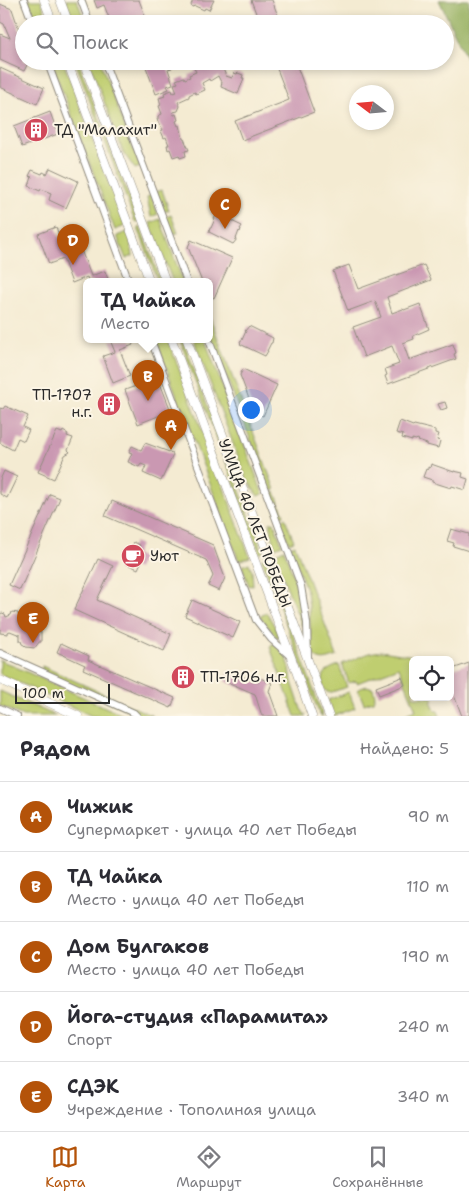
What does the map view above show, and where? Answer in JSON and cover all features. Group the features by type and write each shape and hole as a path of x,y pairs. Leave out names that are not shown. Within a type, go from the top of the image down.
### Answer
{"main road":[{"path":"44,0 50,15"},
{"path":"60,0 66,15"},
{"path":"70,70 148,278"},
{"path":"86,70 164,278"},
{"name":"УЛИЦА 40 ЛЕТ ПОБЕДЫ","path":"173,343 312,716"},
{"name":"УЛИЦА 40 ЛЕТ ПОБЕДЫ","path":"189,343 329,716"},
{"path":"213,449 226,444"},
{"path":"0,680 78,716"}],"street":[{"path":"24,0 30,15"},
{"path":"81,0 87,15"},
{"path":"50,70 128,278"},
{"path":"107,70 185,278"},
{"path":"152,343 256,620 271,639 291,657"},
{"name":"УЛИЦА 40 ЛЕТ ПОБЕДЫ","path":"210,343 301,586 307,623 308,661"},
{"path":"0,653 137,716"},
{"path":"0,708 17,716"}],"green space":[{"path":"28,0 41,0 46,15 34,15"},
{"path":"66,0 77,0 83,15 72,15"},
{"path":"439,0 469,0 469,64 454,32 454,15 446,15"},
{"path":"54,70 66,70 125,226 115,230"},
{"path":"78,70 81,70 138,221 135,222"},
{"path":"92,70 103,70 140,167 135,169 123,152"},
{"path":"162,190 169,210 164,212 156,192"},
{"path":"151,195 158,214 151,217 147,197"},
{"path":"171,215 178,233 172,234 166,217"},
{"path":"160,219 182,278 171,278 150,223"},
{"path":"140,226 160,278 157,278 138,228"},
{"path":"127,232 133,256 126,259 117,236"},
{"path":"213,326 275,490 270,491 213,341"},
{"path":"157,343 169,343 250,557 239,561"},
{"path":"181,343 184,343 221,441 218,442"},
{"path":"195,343 206,343 263,494 258,496 246,478"},
{"path":"223,453 226,454 263,552 260,554"},
{"path":"275,492 284,515 279,517 270,494"},
{"path":"285,518 294,541 289,543 280,520"},
{"path":"274,522 282,545 275,548 270,523"},
{"path":"295,545 337,656 330,659 323,660 317,658 312,653 307,592 290,547"},
{"path":"284,549 300,596 302,626 274,554"},
{"path":"265,557 323,716 320,716 262,559"},
{"path":"249,563 252,571 253,585 249,586 242,566"},
{"path":"267,613 279,637 276,637 260,616"},
{"path":"272,644 286,655 292,682 301,709 306,716 295,716 270,647"},
{"path":"381,651 414,656 409,656 409,692 399,667 357,683 356,681 349,683 342,664 369,653"},
{"path":"0,660 125,716 92,716 0,674"},
{"path":"339,665 347,687 327,692 323,687 324,675 331,668"},
{"path":"42,666 153,716 141,716 42,672"},
{"path":"367,686 373,688 375,695 373,701 364,704 358,689"},
{"path":"0,691 56,716 23,716 0,706"},
{"path":"349,692 355,708 334,716 328,700"},
{"path":"412,701 431,701 435,711 438,711 440,716 401,716 416,710"}],"building":[{"path":"94,0 139,0 145,15 108,15 104,5 97,8"},
{"path":"193,0 214,0 209,10 205,8 204,10 195,6 192,7"},
{"path":"251,0 272,0 278,15 257,15"},
{"path":"0,4 12,9 15,18 15,67 0,60 0,34 10,38 4,24 0,22"},
{"path":"0,68 44,88 37,104 0,87"},
{"path":"147,70 168,70 173,84 167,86 169,89 156,94"},
{"path":"195,70 223,70 226,76 232,78 234,73 238,73 243,75 242,78 244,78 238,94 221,87 222,82 218,76 202,83 205,90 196,94 195,92 178,102 180,106 178,111 173,112 174,115 176,114 178,120 176,121 178,126 180,125 183,139 189,150 185,151 186,156 180,158 179,155 173,157 170,149 168,150 167,145 169,145 166,137 164,138 161,131 163,130 157,119 162,114 159,98 165,96 164,93 172,90 173,93 177,92 174,84 178,83 176,80 190,77 189,75 196,72"},
{"path":"277,70 298,70 314,112 242,140 235,121 289,100"},
{"name":"ТД \"Малахит\"","path":"50,112 58,134 22,147 14,126"},
{"path":"50,168 78,181 66,208 49,200 51,193 29,186 32,177 29,176 32,170 47,174"},
{"path":"217,214 242,226 233,244 209,232"},
{"path":"56,227 66,255 81,250 91,276 105,271 108,278 87,277 72,283 63,259 49,264 38,234"},
{"path":"191,240 232,258 214,298 213,278 200,278 188,247"},
{"path":"349,265 358,289 424,265 431,280 387,297 392,313 420,304 429,329 413,336 414,339 403,343 409,360 453,344 456,359 388,384 385,369 399,364 392,346 364,357 353,327 381,317 375,301 348,311 333,271"},
{"path":"249,326 273,338 265,356 240,344"},
{"path":"111,343 132,343 133,345 120,350 130,376 113,383 103,356 115,352"},
{"path":"243,369 277,385 263,416 254,412 240,375"},
{"path":"158,378 171,411 138,424 125,390"},
{"name":"ТП-1707 н.г.","path":"110,399 113,408 108,409 105,401"},
{"path":"445,402 447,408 441,410 438,404"},
{"path":"5,406 28,416 23,427 29,430 24,441 18,438 13,450 0,443 0,408 3,409"},
{"path":"400,421 413,426 435,430 435,433 439,434 437,440 440,441 438,448 427,445 417,439 412,439 412,441 402,438 403,435 396,433"},
{"path":"57,431 62,433 63,431 68,434 67,436 73,438 68,450 70,452 65,455 54,479 38,472"},
{"path":"145,443 173,455 161,481 143,473 146,466 141,464 139,467 128,462 132,453 129,452 132,446 141,450"},
{"path":"431,464 463,473 462,477 468,479 465,490 452,486 451,488 423,477 426,469 430,468"},
{"path":"4,471 17,477 7,498 0,494 0,480"},
{"path":"50,494 60,498 20,590 9,585"},
{"path":"112,501 213,545 225,578 219,591 208,586 213,576 206,560 105,516"},
{"path":"451,529 469,534 469,551 453,546 454,543 447,541"},
{"name":"Уют","path":"134,542 140,545 136,554 143,558 138,569 125,563"},
{"path":"98,559 113,566 97,600 171,634 164,651 74,610"},
{"path":"192,600 240,622 233,638 185,616"},
{"path":"12,612 31,620 32,629 41,632 41,642 35,648 26,647 22,644 20,635 10,631 8,634 0,633 0,614 5,614 6,617 11,615"},
{"path":"61,643 89,656 88,660 175,698 171,708 83,669 85,665 57,652"},
{"path":"469,663 469,716 462,716 454,695 454,669"},
{"path":"229,671 258,683 260,678 272,683 269,691 278,716 262,716 255,694 225,681"},
{"name":"ТП-1706 н.г.","path":"180,672 188,676 186,681 177,677"},
{"path":"402,677 405,685 379,695 376,687"}],"place":[{"name":"ТД \"Малахит\"","path":"36,130"},
{"name":"Дом Булгаков","path":"225,229"},
{"name":"Йога-студия «Парамита»","path":"73,265"},
{"name":"ТД Чайка","path":"148,401"},
{"name":"ТП-1707 н.г.","path":"109,404"},
{"name":"Чижик","path":"171,450"},
{"name":"Уют","path":"133,556"},
{"name":"СДЭК","path":"33,643"},
{"name":"ТП-1706 н.г.","path":"183,677"}]}
